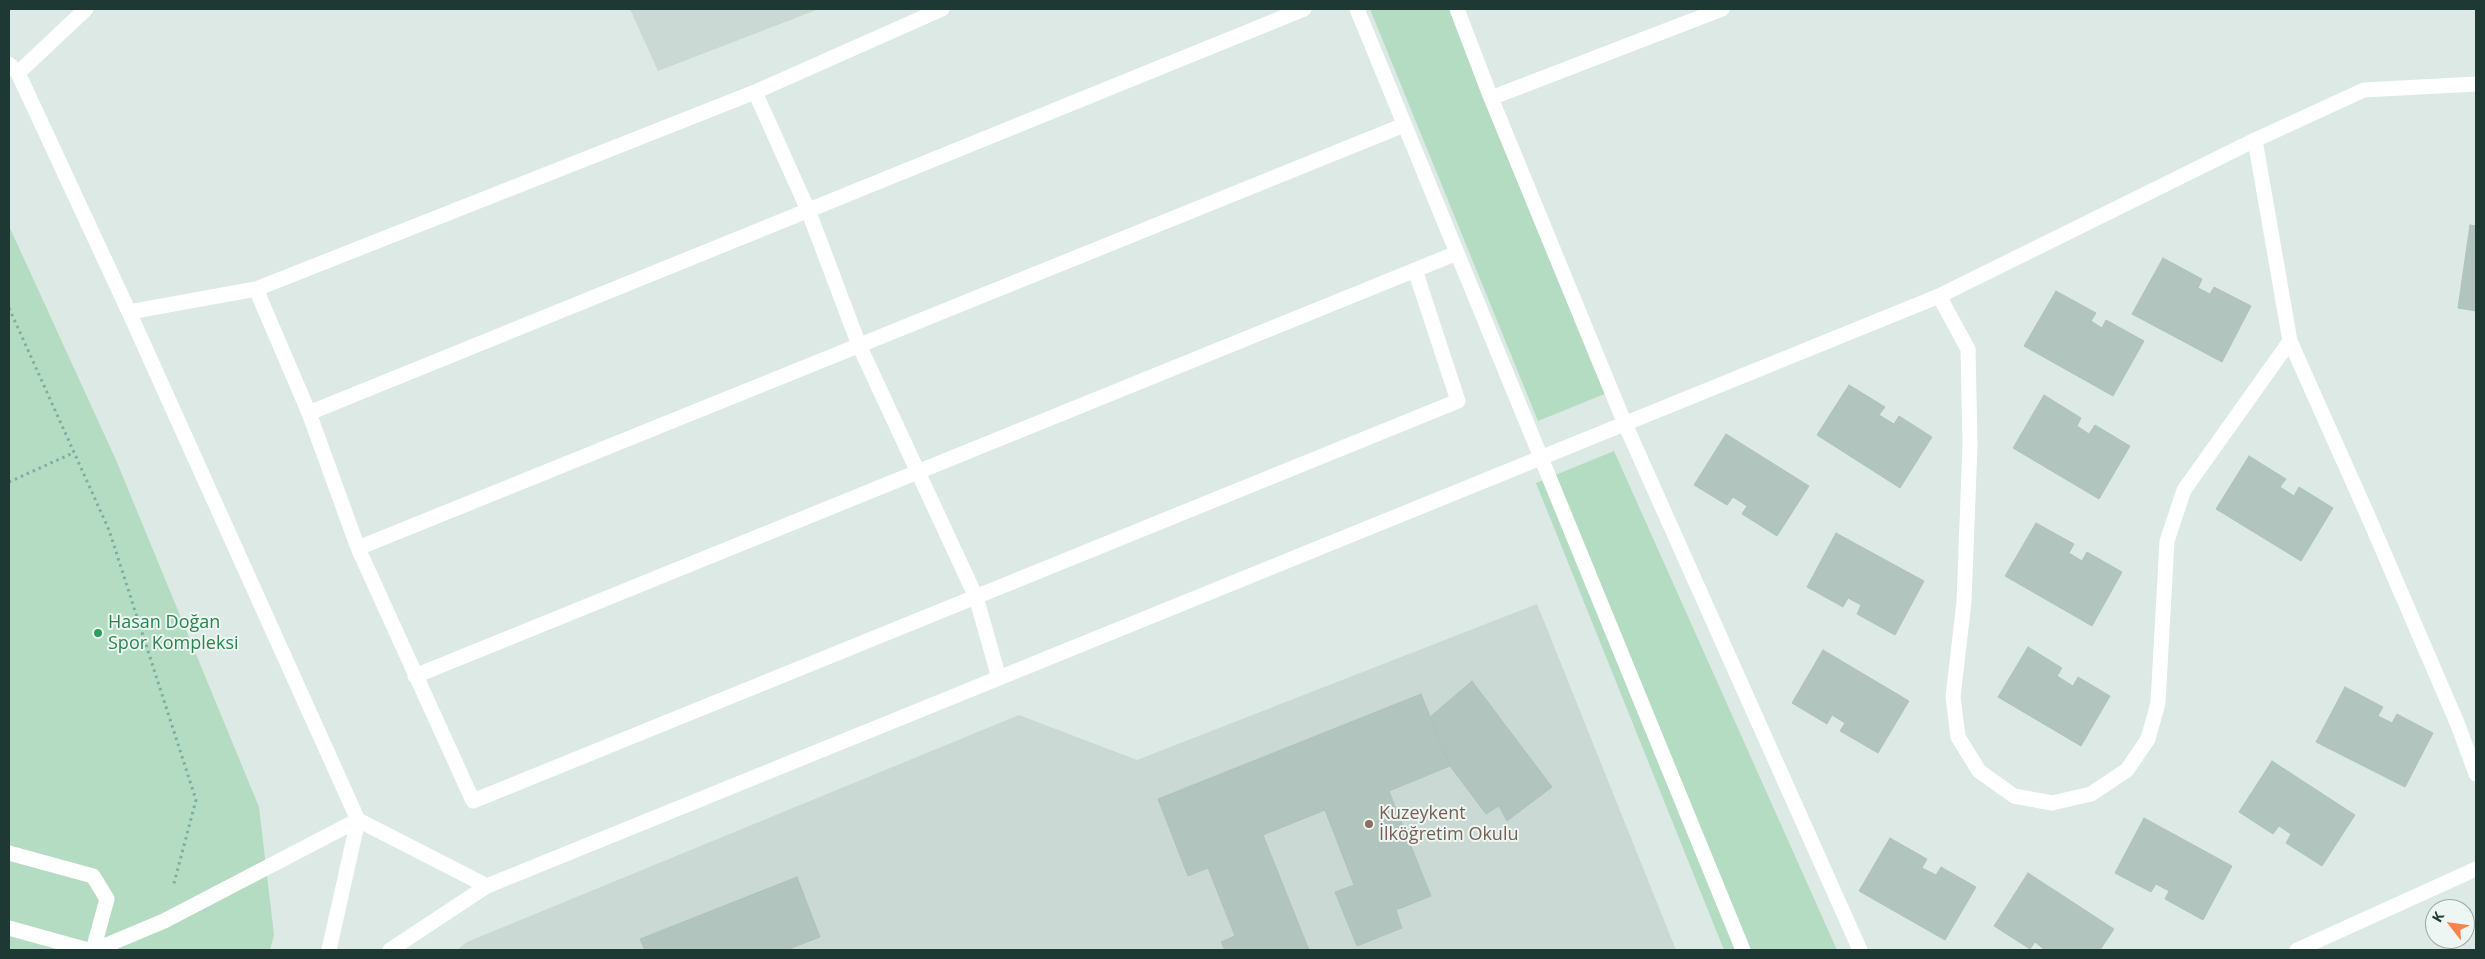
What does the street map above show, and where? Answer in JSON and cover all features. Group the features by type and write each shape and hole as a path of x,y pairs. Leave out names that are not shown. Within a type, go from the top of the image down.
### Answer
{"street":[{"path":"86,9 13,68 129,312 358,820 329,950"},
{"path":"129,312 256,288 755,92 942,9"},
{"path":"309,412 1304,9"},
{"path":"1356,9 1743,950"},
{"path":"1458,9 1491,98 1624,424 1860,950"},
{"path":"1491,98 1722,9"},
{"path":"390,950 487,886 1542,459 1939,296 2255,140 2364,90 2476,84"},
{"path":"755,92 808,210 859,345 916,472 976,597 999,678"},
{"path":"358,548 1404,125"},
{"path":"2255,140 2290,341 2458,725 2476,774"},
{"path":"415,676 1457,253"},
{"path":"256,288 309,412 358,548 473,801 1458,401 1415,270"},
{"path":"1939,296 1968,349 1970,445 1964,602 1953,697 1958,737 1979,771 2014,796 2052,803 2091,794 2127,770 2148,739 2158,704 2167,541 2184,490 2290,341"},
{"path":"358,820 487,886"},
{"path":"94,950 164,921 358,820"},
{"path":"9,853 93,876 107,899 94,950"},
{"path":"2296,950 2476,869"},
{"path":"9,928 88,950"}],"path":[{"path":"9,308 73,454 109,530 196,800 164,921"},
{"path":"9,482 73,454"}],"shaded area":[{"path":"630,9 819,9 658,71"},
{"name":"Kuzeykent İlköğretim Okulu","path":"1537,604 1676,950 457,950 467,942 1019,715 1137,760"}],"green space":[{"path":"1370,9 1457,9 1612,391 1538,421"},
{"name":"Hasan Doğan Spor Kompleksi","path":"9,226 116,460 259,807 274,935 270,950 9,950"},
{"path":"1614,451 1837,950 1724,950 1536,483"}],"building":[{"path":"2470,225 2476,226 2476,311 2458,308"},
{"path":"2163,258 2202,279 2198,288 2210,294 2214,287 2251,306 2222,362 2132,314"},
{"path":"2056,291 2096,313 2091,321 2102,328 2106,320 2144,341 2113,396 2024,346"},
{"path":"1849,385 1885,407 1879,415 1894,424 1899,416 1932,437 1900,488 1817,435"},
{"path":"2044,395 2081,418 2077,426 2089,434 2095,425 2130,446 2099,499 2013,448"},
{"path":"1726,434 1809,486 1777,536 1742,514 1747,506 1733,497 1727,505 1694,485"},
{"path":"2249,456 2286,479 2280,487 2294,496 2299,487 2333,508 2301,561 2216,509"},
{"path":"2036,523 2074,544 2069,553 2082,561 2087,552 2122,572 2092,626 2005,576"},
{"path":"1836,533 1924,581 1895,635 1857,614 1861,605 1848,598 1843,607 1807,587"},
{"path":"2028,647 2062,668 2057,676 2073,686 2078,677 2110,696 2081,746 1998,697"},
{"path":"1823,650 1909,701 1878,753 1840,731 1845,723 1832,715 1827,724 1792,703"},
{"path":"1472,681 1552,787 1507,821 1499,806 1486,814 1450,766 1430,717"},
{"path":"2345,687 2383,707 2378,716 2392,723 2397,714 2433,733 2405,787 2316,742"},
{"path":"1421,694 1450,766 1389,791 1431,896 1396,910 1402,928 1357,946 1335,892 1354,885 1325,810 1263,835 1309,950 1225,950 1221,942 1235,936 1208,868 1188,876 1158,799"},
{"path":"2272,761 2355,815 2322,866 2286,843 2291,834 2279,826 2273,834 2239,812"},
{"path":"2144,818 2232,866 2203,920 2165,899 2169,891 2156,884 2151,892 2115,873"},
{"path":"1890,838 1927,859 1922,868 1936,875 1941,867 1976,887 1945,940 1859,891"},
{"path":"2028,873 2114,929 2100,950 2045,950 2035,942 2030,949 1994,926"},
{"path":"797,877 820,937 786,950 645,950 640,939"}],"place":[{"name":"Hasan Doğan Spor Kompleksi","path":"98,633"},
{"name":"Kuzeykent İlköğretim Okulu","path":"1369,824"}]}
